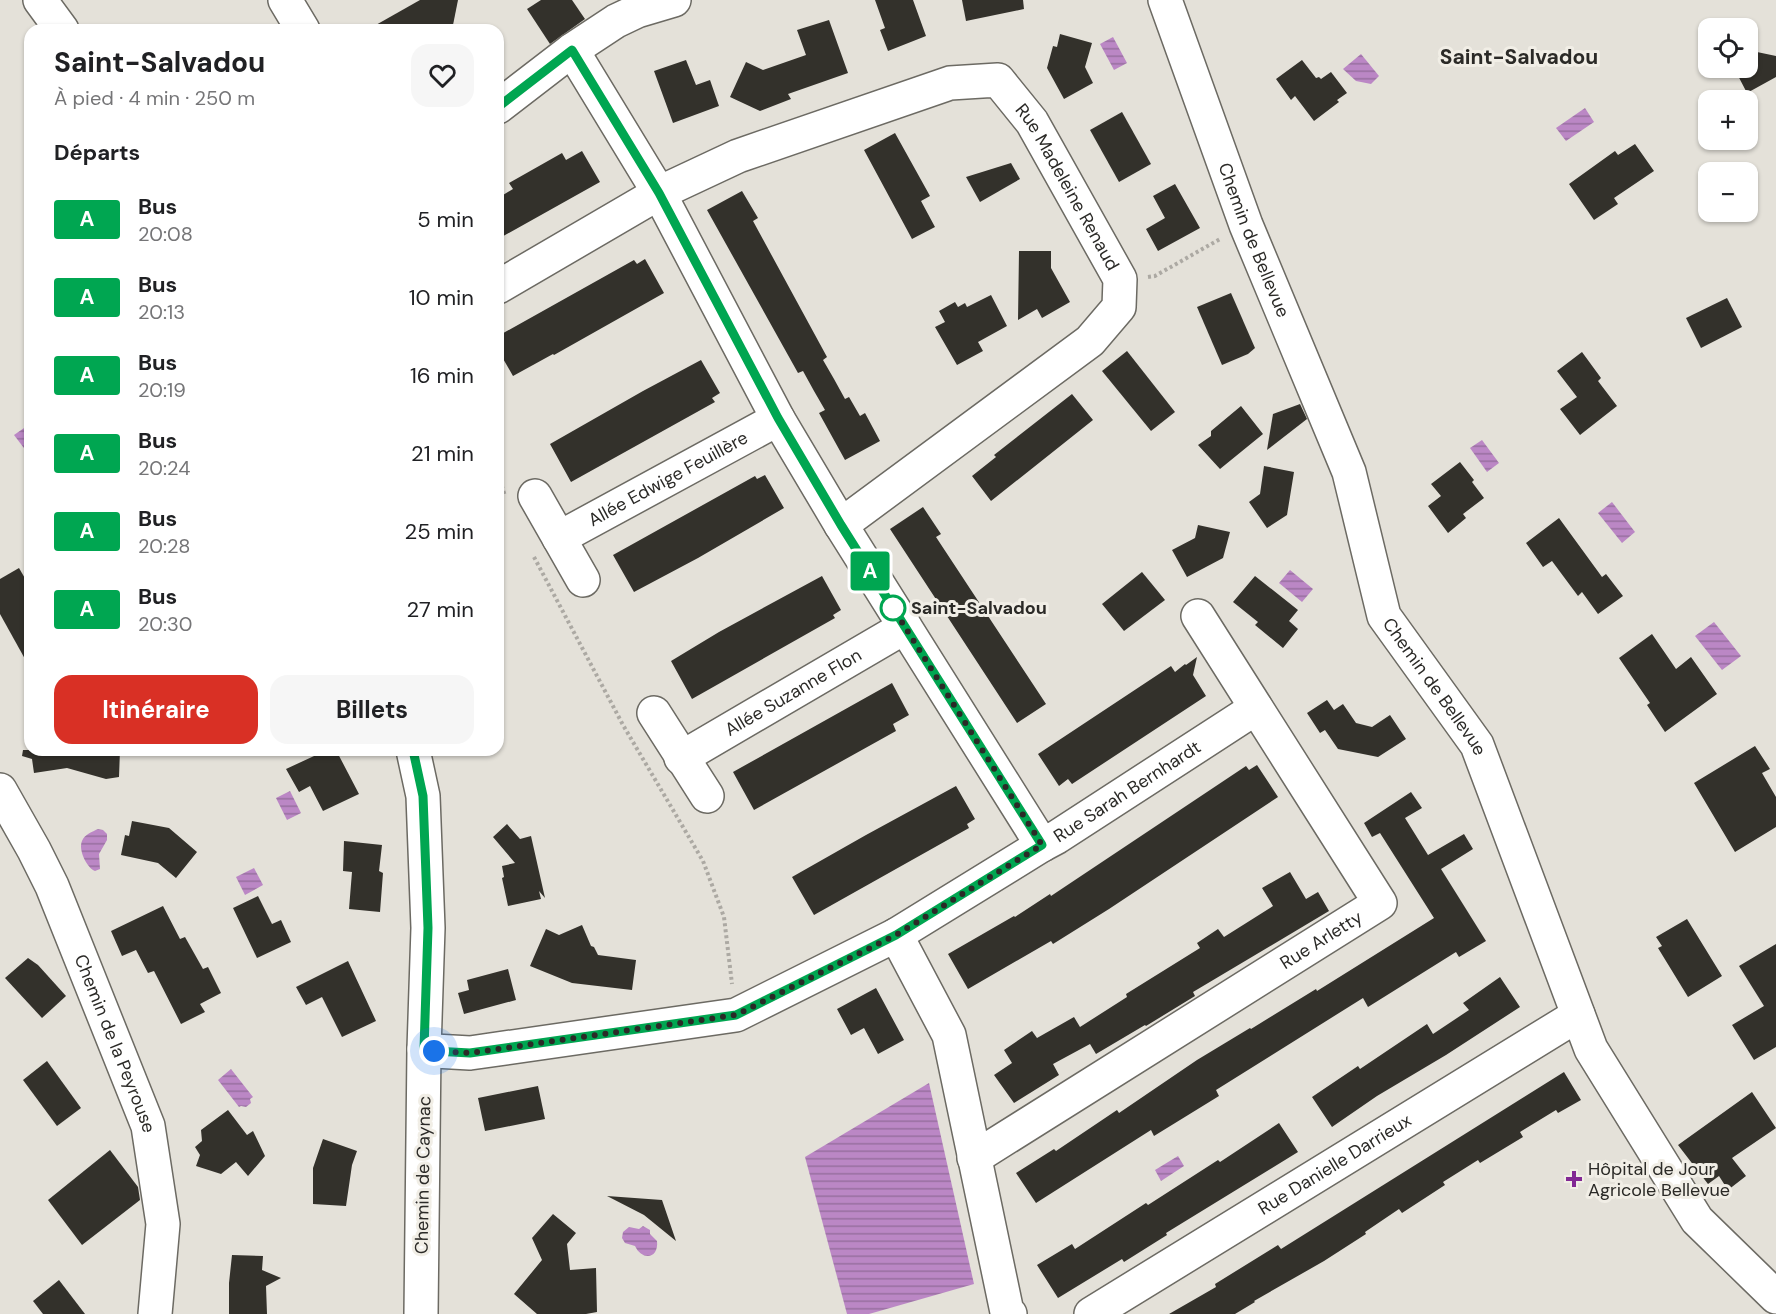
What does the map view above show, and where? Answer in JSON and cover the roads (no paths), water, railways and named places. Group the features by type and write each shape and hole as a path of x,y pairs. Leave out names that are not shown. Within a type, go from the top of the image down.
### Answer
{"street":[{"path":"40,0 58,24"},
{"path":"285,0 299,24"},
{"path":"504,102 572,50 616,21 637,11 674,0"},
{"name":"Chemin de Bellevue","path":"1164,0 1246,225 1349,472 1384,616 1477,745 1591,1049 1697,1220 1776,1297"},
{"path":"572,50 659,193 778,418 841,525 1042,845"},
{"name":"Rue Madeleine Renaud","path":"659,193 738,156 950,83 998,80 1032,122 1120,279 1119,308 1090,341 841,525"},
{"path":"504,283 659,193"},
{"name":"Allée Edwige Feuillère","path":"545,544 778,418"},
{"path":"520,496 545,544 584,580"},
{"name":"Rue Arletty","path":"974,1158 1380,903 1198,616"},
{"name":"Allée Suzanne Flon","path":"681,758 905,627"},
{"name":"Rue Sarah Bernhardt","path":"424,1049 470,1053 736,1015 896,935 1057,837 1256,708"},
{"path":"654,714 707,796"},
{"name":"Chemin de Caynac","path":"414,756 423,796 428,928 424,1049 421,1314"},
{"name":"Chemin de la Peyrouse","path":"0,790 52,886 148,1126 163,1224 155,1314"},
{"path":"896,935 949,1035 1007,1312 1010,1314"},
{"name":"Rue Danielle Darrieux","path":"1091,1314 1578,1016"}],"place":[{"name":"Saint-Salvadou","path":"893,608"},
{"name":"Hôpital de Jour Agricole Bellevue","path":"1574,1179"}],"district":[{"name":"Saint-Salvadou","path":"1519,57"}]}
